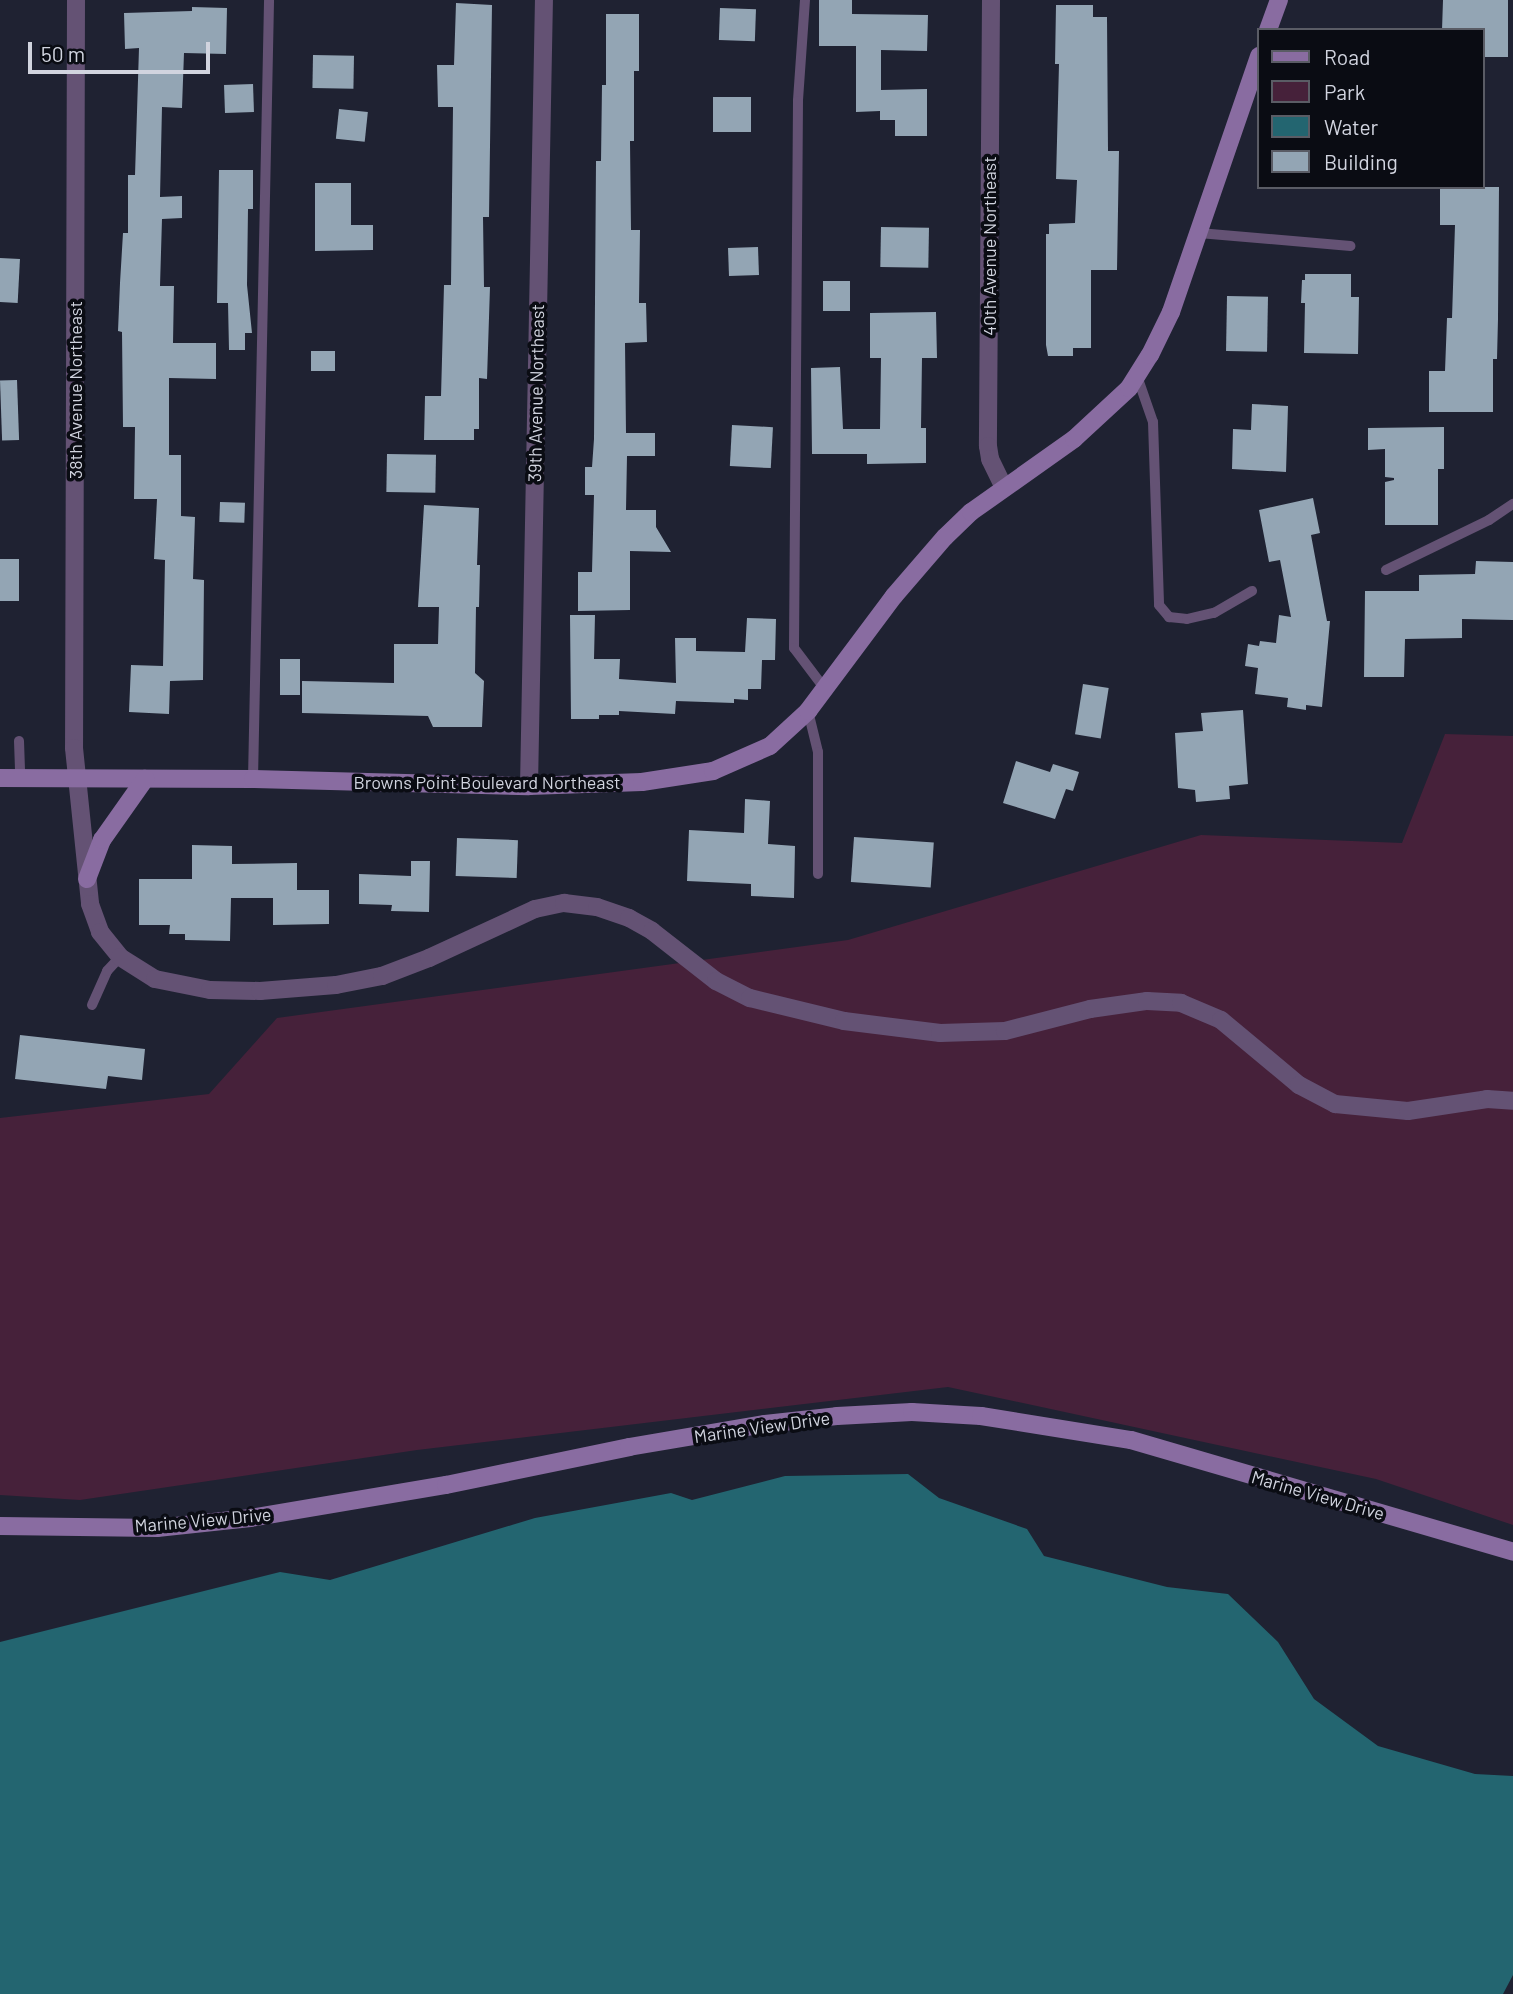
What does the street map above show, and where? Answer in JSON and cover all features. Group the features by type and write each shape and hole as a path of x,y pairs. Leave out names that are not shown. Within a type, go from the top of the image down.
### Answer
{"street":[{"name":"38th Avenue Northeast","path":"76,0 73,736 90,904 100,932 120,957"},
{"name":"39th Avenue Northeast","path":"528,786 544,0"},
{"name":"40th Avenue Northeast","path":"992,0 988,446 990,459 1003,488"},
{"path":"1269,28 1279,0"},
{"name":"Browns Point Boulevard Northeast","path":"0,779 253,779 528,786 642,782 713,771 770,746 808,711 928,555 971,512 1091,425 1137,376 1171,312 1258,59"},
{"path":"87,878 102,840 145,779"},
{"path":"120,957 155,979 210,990 260,991 336,985 382,976 429,958 535,909 564,903 597,907 629,918 652,931 716,981 750,999 845,1021 940,1033 1005,1031 1090,1009 1147,1000 1181,1003 1221,1020 1299,1086 1335,1104 1408,1111 1487,1099 1513,1101"},
{"name":"Marine View Drive","path":"0,1526 157,1528 250,1518 446,1485 629,1447 765,1424 837,1416 912,1412 981,1416 1131,1440 1513,1552"}],"lane":[{"path":"253,779 269,0"},
{"path":"805,0 798,101 794,648 825,689"},
{"path":"1199,233 1350,246"},
{"path":"1137,376 1153,422 1159,605 1169,617 1187,619 1214,613 1252,591"},
{"path":"1386,570 1489,520 1513,504"},
{"path":"808,711 818,752 818,874"},
{"path":"19,741 20,779"},
{"path":"92,1005 107,971 120,957"}],"green space":[{"path":"1445,734 1513,736 1513,1525 1376,1479 948,1387 417,1450 80,1500 0,1495 0,1118 209,1094 277,1018 848,940 1201,835 1402,843"}],"water":[{"path":"908,1474 939,1498 1027,1529 1044,1556 1167,1587 1228,1594 1278,1642 1314,1699 1378,1746 1475,1774 1513,1776 1513,1975 1503,1994 0,1994 0,1642 280,1572 330,1580 535,1518 671,1493 692,1500 785,1476"}],"building":[{"path":"819,0 852,0 852,14 928,15 927,51 881,50 881,90 927,89 927,136 895,136 895,120 880,120 880,111 856,112 856,46 819,46"},
{"path":"1443,0 1508,0 1508,57 1485,57 1485,28 1442,28"},
{"path":"456,3 492,5 489,217 483,217 484,287 490,287 487,379 479,378 479,429 474,429 474,440 424,440 425,396 441,396 444,285 451,285 453,107 438,107 437,65 454,65"},
{"path":"1056,5 1093,5 1093,17 1107,17 1108,151 1119,151 1117,270 1091,270 1091,348 1073,348 1073,356 1048,356 1046,345 1046,234 1049,234 1049,224 1075,223 1077,180 1056,179 1059,64 1055,64"},
{"path":"192,7 227,8 226,54 184,53 182,108 162,107 160,197 182,196 182,218 162,219 160,286 174,286 173,343 216,343 216,379 169,378 169,455 181,455 181,516 195,517 193,579 204,580 203,680 170,681 169,714 129,712 131,665 163,666 165,560 154,559 157,499 134,499 135,427 123,427 122,332 118,331 120,283 123,233 128,233 128,175 135,175 139,48 125,49 124,13 192,11"},
{"path":"720,8 756,9 755,41 719,40"},
{"path":"606,14 639,14 639,71 634,71 634,141 630,141 631,230 640,230 639,303 646,303 647,342 625,343 626,433 655,433 655,456 627,456 626,510 656,510 656,527 671,552 630,551 630,610 578,611 578,572 592,572 594,495 585,495 585,467 592,467 594,439 596,161 601,161 602,85 606,85"},
{"path":"313,55 354,56 353,89 312,88"},
{"path":"253,84 254,112 225,113 224,85"},
{"path":"713,97 751,97 751,132 713,132"},
{"path":"339,109 368,112 365,142 336,139"},
{"path":"219,170 253,170 253,209 248,209 247,285 252,333 245,333 245,350 229,350 228,303 217,303"},
{"path":"315,183 351,183 351,225 373,225 373,250 315,251"},
{"path":"1499,187 1497,359 1493,359 1493,412 1429,412 1429,371 1445,371 1447,318 1452,318 1455,225 1440,225 1440,189"},
{"path":"881,227 929,228 928,268 880,267"},
{"path":"758,247 759,275 729,276 728,248"},
{"path":"0,258 20,259 18,303 0,302"},
{"path":"1305,274 1351,274 1351,297 1359,297 1358,354 1304,353 1305,303 1301,303 1302,280 1305,280"},
{"path":"823,281 850,281 850,311 823,311"},
{"path":"1227,296 1268,297 1267,352 1226,351"},
{"path":"936,312 937,358 922,358 921,428 926,428 926,463 867,464 867,454 812,454 811,368 840,367 843,429 880,429 881,358 870,358 870,313"},
{"path":"311,351 335,351 335,371 311,371"},
{"path":"17,380 19,440 2,441 0,381"},
{"path":"1252,404 1288,406 1286,472 1232,469 1233,429 1251,430"},
{"path":"732,425 773,427 771,468 730,466"},
{"path":"1444,427 1444,469 1438,469 1438,525 1385,525 1385,482 1394,478 1385,477 1385,449 1368,450 1368,428"},
{"path":"387,454 436,455 435,493 386,492"},
{"path":"1313,498 1320,533 1311,535 1327,621 1330,621 1322,707 1306,705 1306,710 1287,707 1288,698 1255,694 1258,668 1245,666 1248,644 1259,646 1260,641 1276,643 1279,615 1291,617 1280,560 1269,562 1259,510"},
{"path":"220,502 245,503 244,523 219,522"},
{"path":"424,505 479,508 479,607 476,607 475,673 484,681 482,727 433,727 428,716 302,713 302,681 394,683 394,644 438,644 439,607 418,607"},
{"path":"0,559 19,559 19,601 0,601"},
{"path":"1476,561 1513,562 1513,620 1462,619 1462,638 1405,639 1404,677 1364,677 1365,591 1419,591 1419,575 1475,574"},
{"path":"570,615 595,615 594,659 620,659 619,679 676,683 675,638 696,638 696,651 745,652 747,618 776,619 775,660 762,660 761,689 748,689 748,700 734,699 734,703 676,701 675,714 619,711 619,715 599,715 599,719 571,719"},
{"path":"280,659 300,659 300,695 280,695"},
{"path":"1083,684 1109,688 1101,738 1075,734"},
{"path":"1243,710 1248,784 1229,786 1230,799 1196,802 1195,790 1178,788 1175,733 1203,731 1201,713"},
{"path":"1016,761 1050,772 1053,764 1079,772 1073,791 1066,789 1055,819 1003,803"},
{"path":"745,799 770,801 768,844 795,846 794,898 751,896 751,884 687,881 689,830 744,833"},
{"path":"854,837 934,843 931,887 851,882"},
{"path":"457,838 518,840 517,878 456,876"},
{"path":"192,845 232,846 232,864 297,863 297,890 329,890 329,924 273,925 273,898 231,898 230,941 185,940 185,934 169,934 170,925 139,925 139,879 192,879"},
{"path":"411,861 430,861 429,912 391,911 392,905 359,904 359,874 411,876"},
{"path":"20,1035 145,1049 142,1080 108,1076 106,1089 15,1079"}]}
